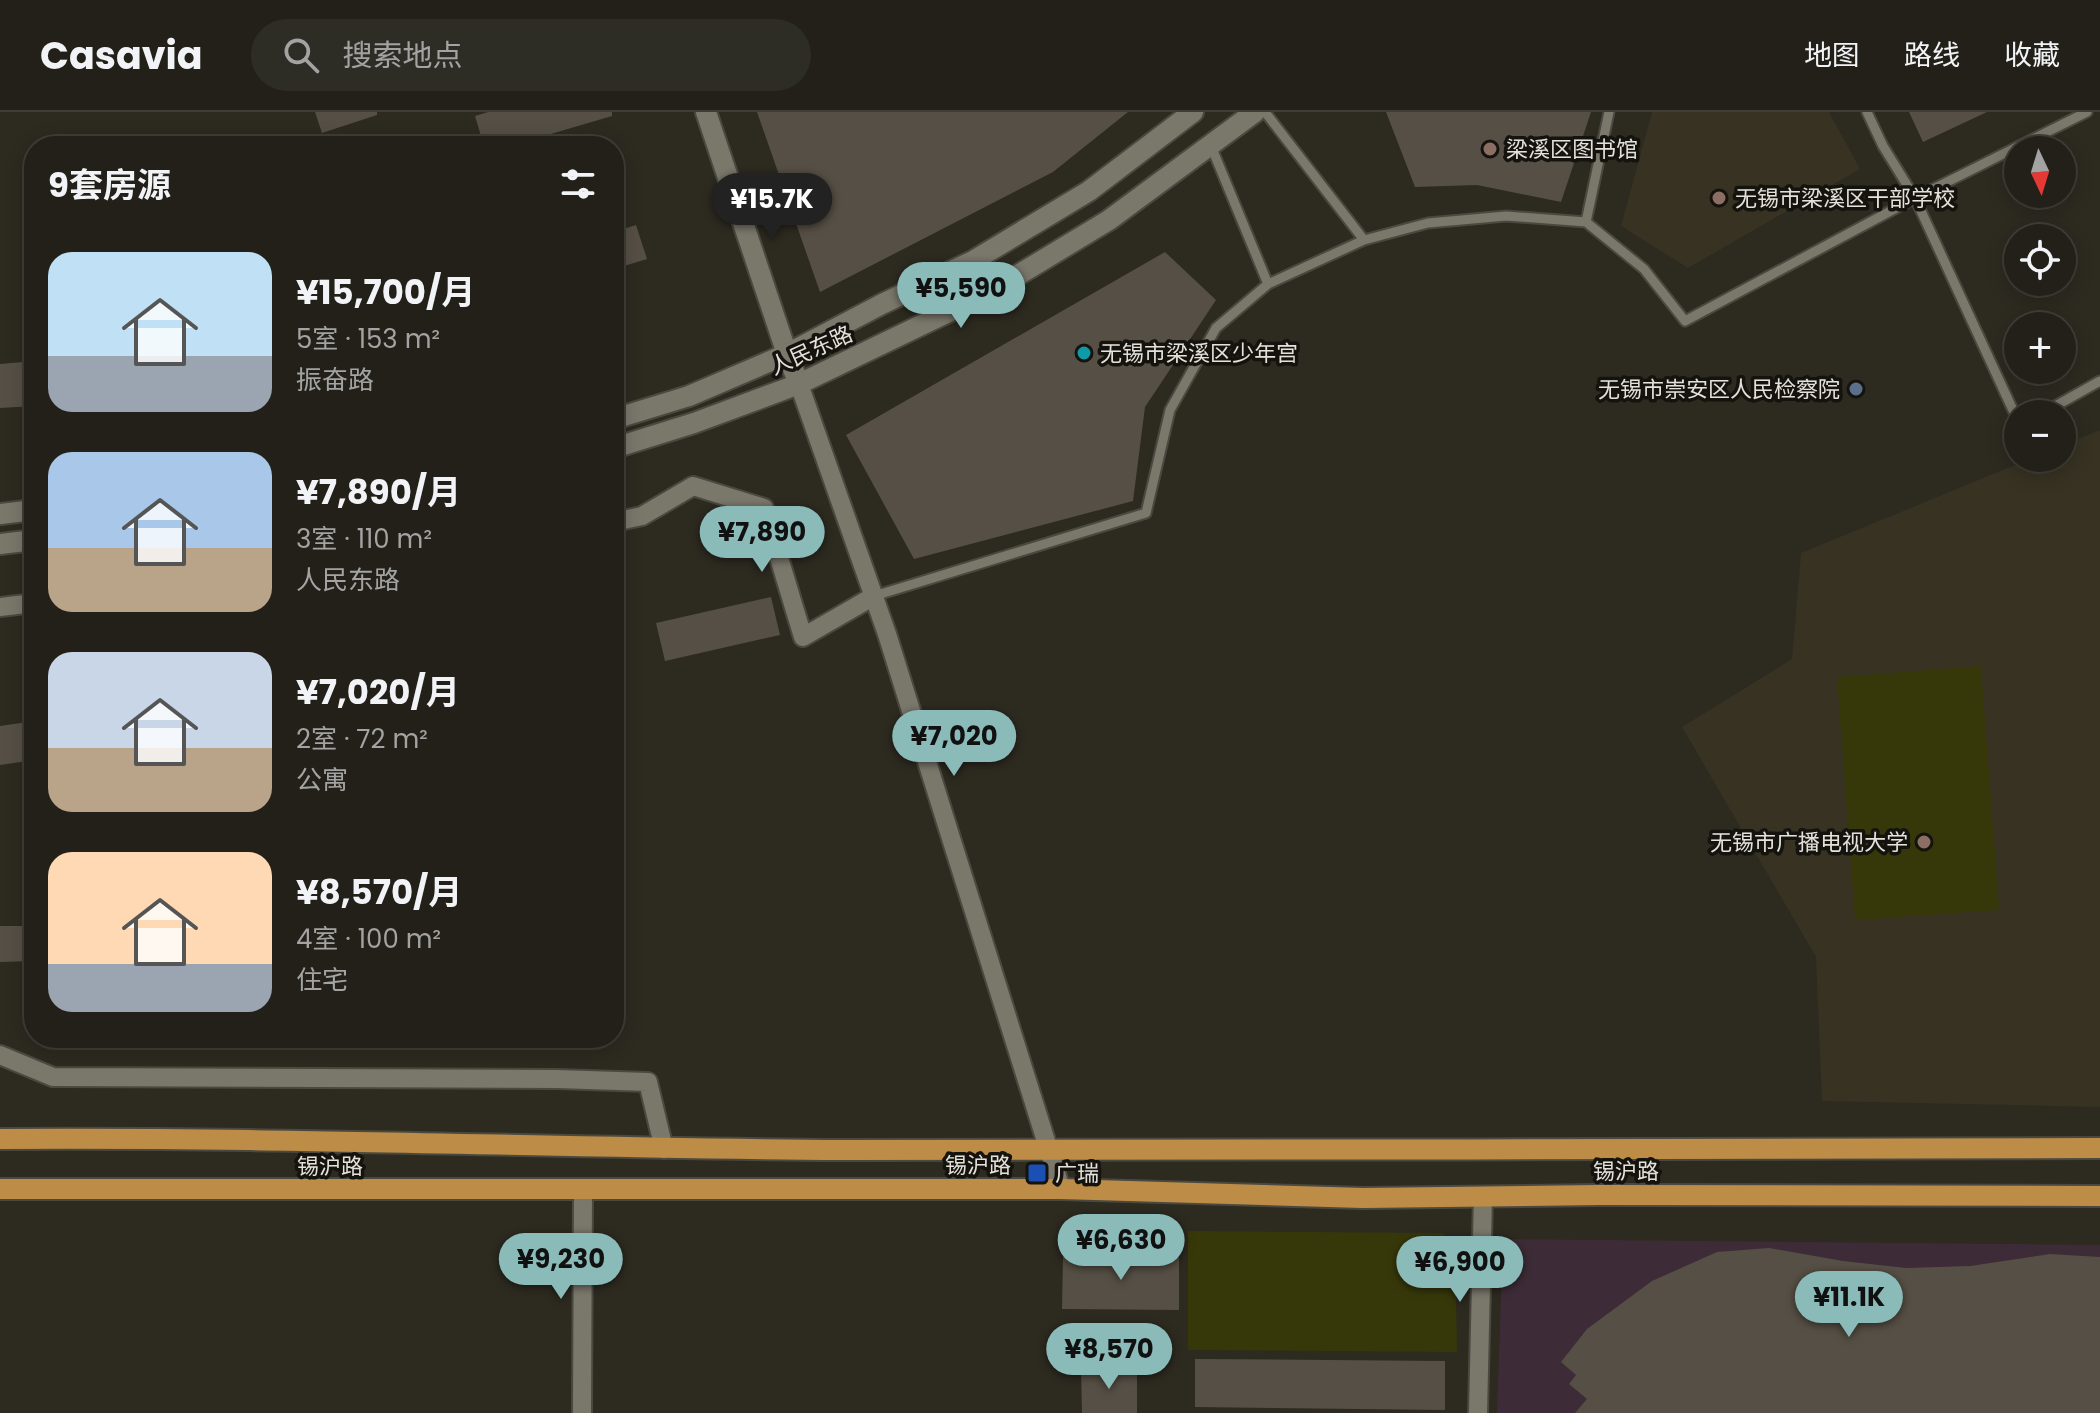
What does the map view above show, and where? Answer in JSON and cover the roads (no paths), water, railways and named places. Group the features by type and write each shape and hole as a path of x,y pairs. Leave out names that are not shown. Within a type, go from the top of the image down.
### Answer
{"main road":[{"path":"706,112 799,384"},
{"name":"人民东路","path":"624,416 689,396 787,354 973,261 1089,191 1193,112"},
{"name":"人民东路","path":"624,445 799,384 990,292 1109,220 1255,112"},
{"path":"0,514 24,511"},
{"path":"0,544 24,541"},
{"name":"锡沪路","path":"0,1139 168,1138 664,1149 1048,1151 2100,1148"},
{"name":"锡沪路","path":"0,1189 1061,1189 1363,1198 2100,1196"}],"street":[{"path":"799,384 874,596 1061,1189"},
{"path":"624,520 642,516 693,486 764,508 803,637 874,596"},
{"path":"0,607 24,604"},
{"path":"0,1055 53,1077 648,1082 664,1149"},
{"path":"582,1413 583,1190"},
{"path":"1478,1413 1483,1196"}],"lane":[{"path":"1265,112 1364,240"},
{"path":"1586,222 1609,112"},
{"path":"1867,112 1883,146 1915,198 2008,400"},
{"path":"874,596 1146,513 1170,410 1216,328 1268,284 1364,240 1428,223 1506,216 1586,222 1644,269 1685,321 1915,198 2087,112"},
{"path":"1211,146 1268,284"},
{"path":"2066,400 2100,381"}],"place":[{"name":"梁溪区图书馆","path":"1490,149"},
{"name":"无锡市梁溪区干部学校","path":"1719,198"},
{"name":"无锡市梁溪区少年宫","path":"1084,353"},
{"name":"无锡市崇安区人民检察院","path":"1856,389"},
{"name":"无锡市广播电视大学","path":"1924,842"},
{"name":"广瑞","path":"1037,1173"}]}
